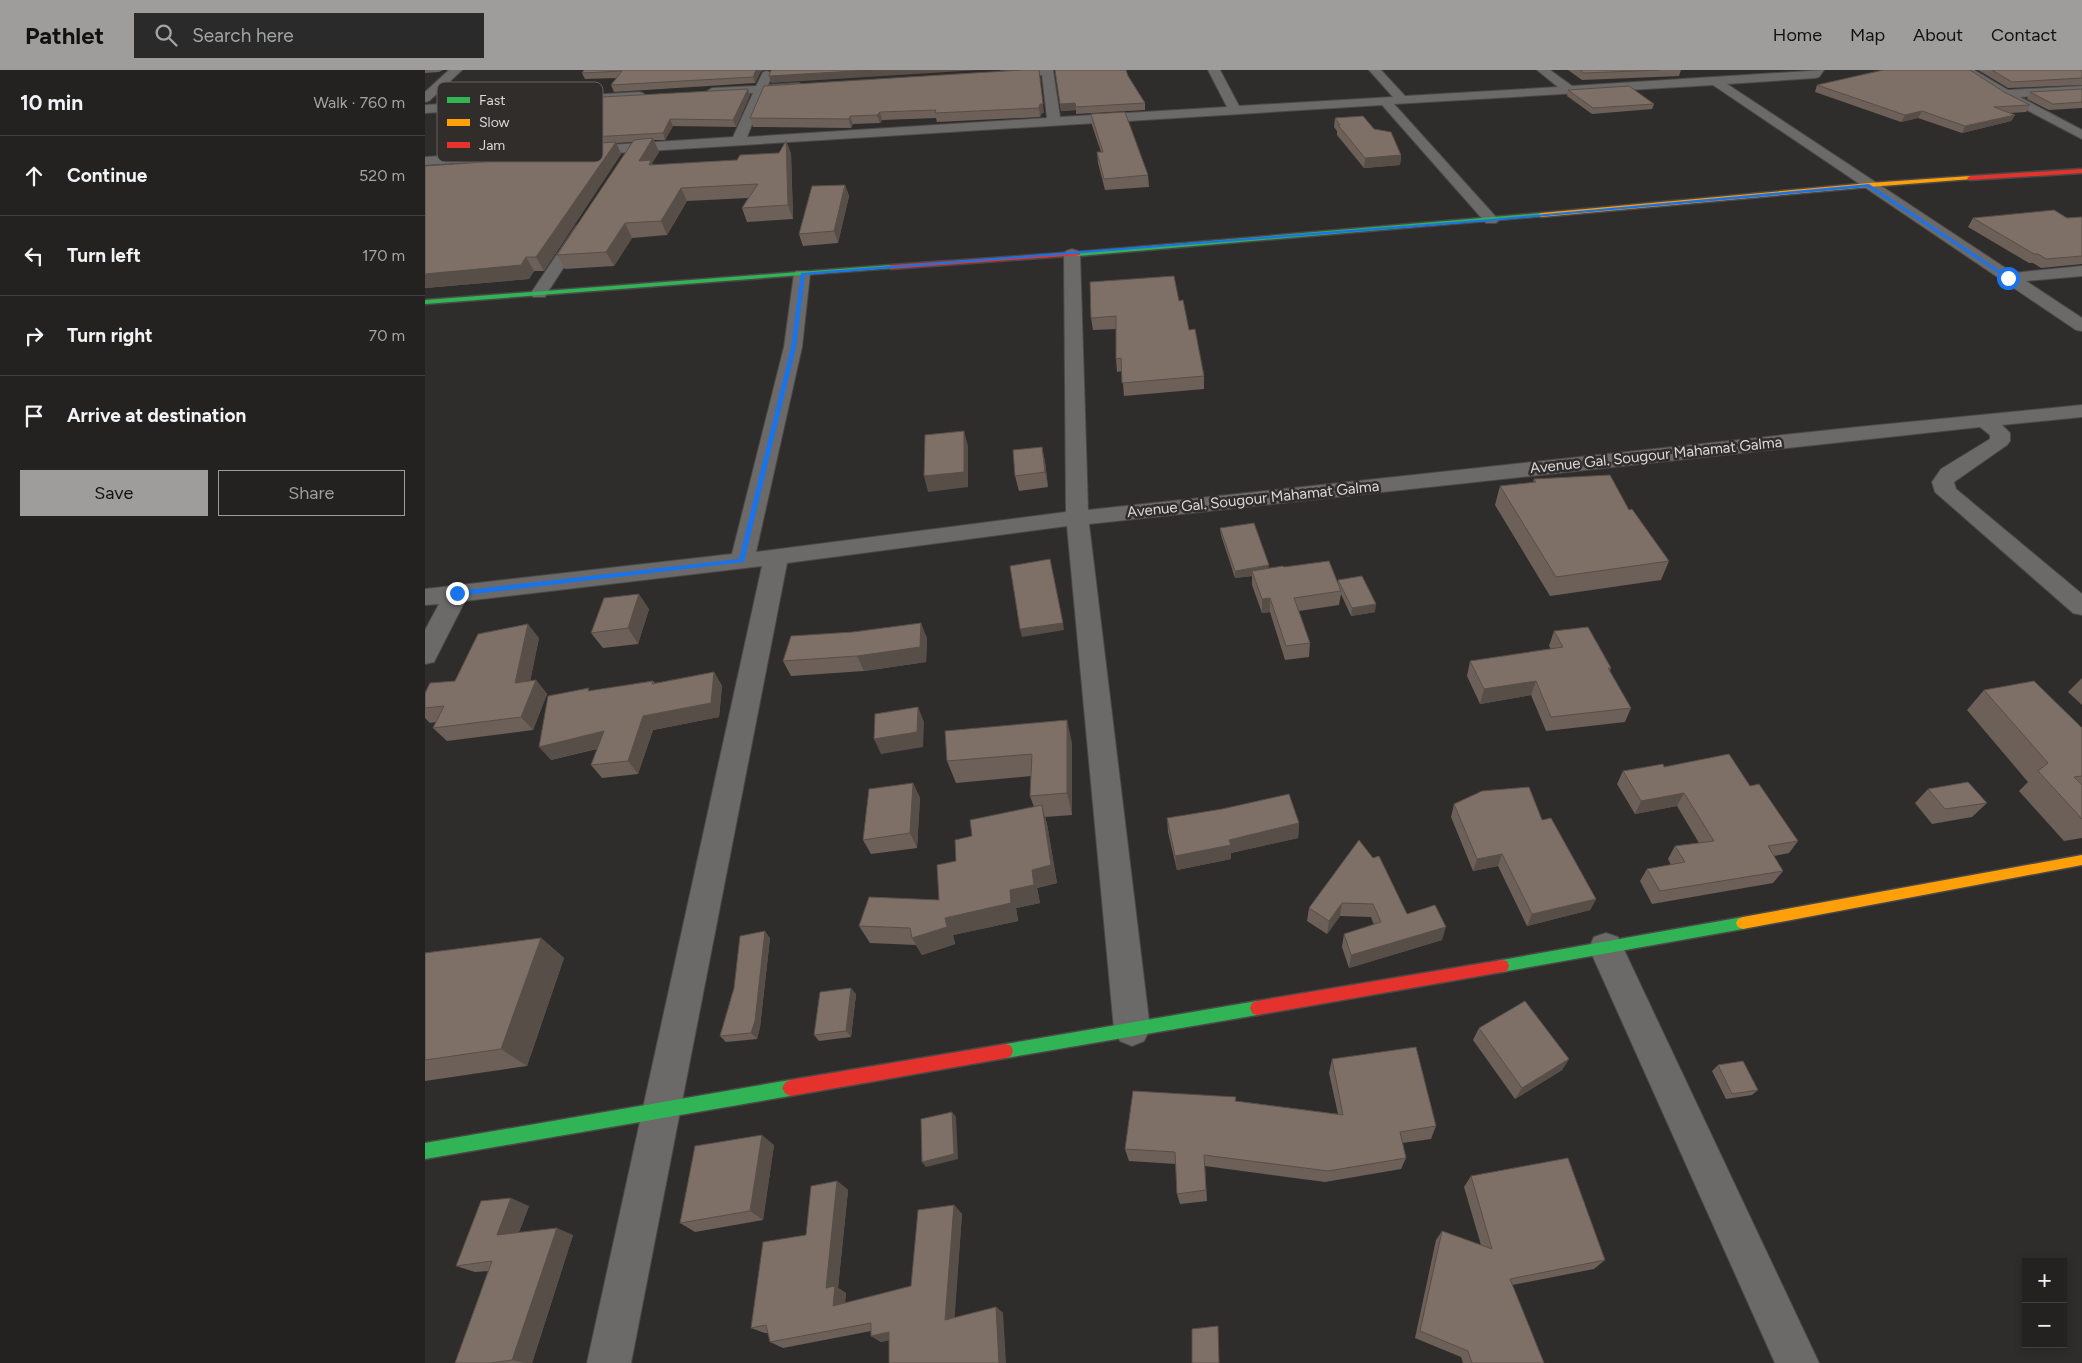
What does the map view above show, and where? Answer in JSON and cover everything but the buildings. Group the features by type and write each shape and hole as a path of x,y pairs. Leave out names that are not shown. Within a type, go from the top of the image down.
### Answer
{"main road":[{"path":"425,302 1072,254 1491,220 1869,185 2082,171"},
{"path":"425,1151 1605,948 2082,860"}],"street":[{"path":"443,82 456,70"},
{"path":"738,142 768,70"},
{"path":"1214,70 1235,110"},
{"path":"1375,70 1402,100"},
{"path":"1543,70 1570,90"},
{"path":"1965,70 2082,134"},
{"path":"988,75 1048,71 1054,121"},
{"path":"603,151 1715,81 1814,72"},
{"path":"1715,81 2082,326"},
{"path":"702,92 810,86"},
{"path":"425,98 437,88"},
{"path":"2006,94 2082,90"},
{"path":"603,98 654,95"},
{"path":"1385,101 1491,220"},
{"path":"623,165 634,149"},
{"path":"539,293 592,213"},
{"path":"1072,254 1077,518 1132,1029"},
{"path":"2008,278 2082,271"},
{"path":"742,561 793,347 802,274"},
{"name":"Avenue Gal. Sougour Mahamat Galma","path":"425,597 776,557 1077,518 2082,411"},
{"path":"1985,421 1999,433 2000,441 1949,474 1943,482 1946,492 2082,607"},
{"path":"609,1363 776,557"},
{"path":"425,655 457,593"},
{"path":"1605,948 1797,1363"}],"traffic: fast":[{"path":"1078,254 1541,215"},
{"path":"425,302 891,267"},
{"path":"1502,966 1743,923"},
{"path":"1006,1051 1257,1008"},
{"path":"425,1151 790,1088"}],"traffic: slow":[{"path":"1541,215 1869,185 1970,178"},
{"path":"1743,923 2082,860"}],"traffic: jam":[{"path":"1970,178 2082,171"},
{"path":"891,267 1078,254"},
{"path":"1257,1008 1502,966"},
{"path":"790,1088 1006,1051"}],"route":[{"path":"457,593 742,561 793,347 802,274 1491,220 1869,185 2008,278"}]}
